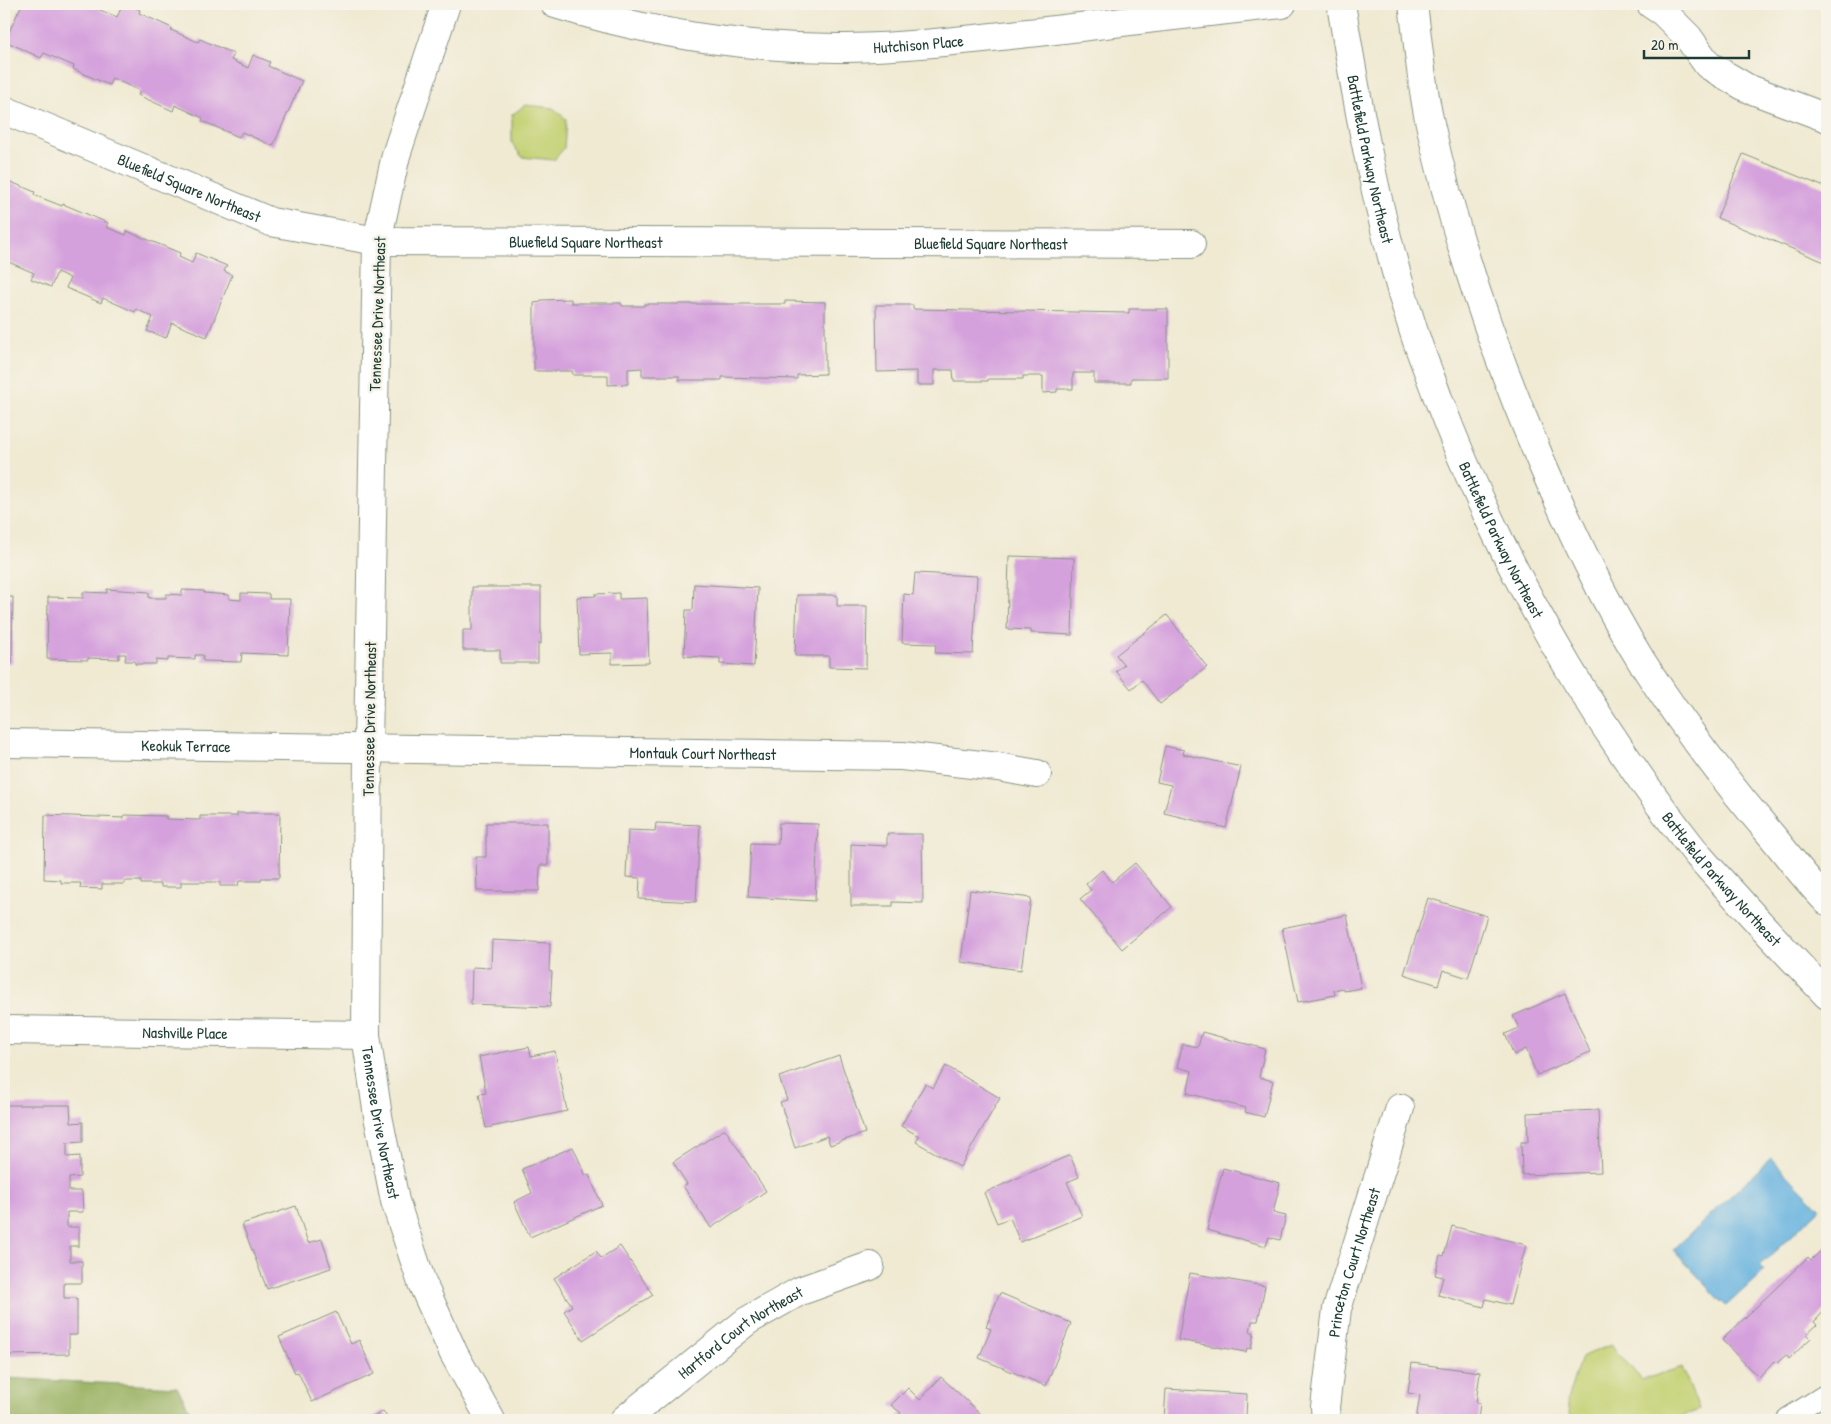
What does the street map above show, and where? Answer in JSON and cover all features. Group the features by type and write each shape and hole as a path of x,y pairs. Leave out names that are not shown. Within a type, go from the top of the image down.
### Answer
{"street":[{"name":"Tennessee Drive Northeast","path":"446,4 396,155 377,241 368,748 366,1035 378,1116 396,1201 422,1283 454,1354 492,1420"},
{"name":"Hutchison Place","path":"555,4 588,14 674,33 756,44 845,48 937,43 1282,4"},
{"name":"Battlefield Parkway Northeast","path":"1341,4 1359,110 1381,216 1413,331 1454,441 1490,520 1546,629 1628,760 1698,855 1827,995"},
{"path":"1413,4 1429,116 1444,184 1468,267 1520,412 1564,514 1599,584 1642,661 1696,740 1746,805 1827,901"},
{"path":"1651,4 1664,12 1688,37 1708,65 1748,88 1827,118"},
{"name":"Bluefield Square Northeast","path":"4,110 271,222 377,241 1192,244"},
{"name":"Keokuk Terrace","path":"4,743 368,748"},
{"name":"Montauk Court Northeast","path":"368,748 902,756 998,767 1036,774"},
{"name":"Nashville Place","path":"4,1030 366,1035"},
{"name":"Princeton Court Northeast","path":"1326,1420 1337,1309 1400,1108"},
{"name":"Hartford Court Northeast","path":"624,1420 747,1321 800,1291 870,1266"}],"lane":[{"path":"1788,1420 1787,1418 1827,1393"}],"green space":[{"path":"525,105 553,108 566,119 564,148 554,160 522,157 512,143 512,115"},
{"path":"1611,1345 1642,1380 1682,1367 1699,1410 1672,1420 1572,1420 1567,1400 1581,1357"},
{"path":"4,1378 177,1387 195,1420 4,1420"}],"water":[{"path":"1771,1158 1820,1209 1759,1266 1764,1271 1726,1306 1673,1250"}],"building":[{"path":"22,4 103,4 100,10 117,17 123,4 126,4 140,10 139,13 172,28 171,30 198,42 200,39 234,54 231,60 248,68 253,55 270,62 268,66 302,81 273,146 242,132 239,137 202,121 203,118 175,105 173,111 138,95 140,91 112,78 109,85 73,69 74,66 44,53 41,58 5,41"},
{"path":"1743,154 1827,188 1827,263 1717,218"},
{"path":"4,179 35,192 34,195 62,206 63,204 108,223 106,227 126,235 127,231 180,253 179,257 192,263 196,253 227,266 224,271 232,275 207,337 172,323 166,338 147,331 153,317 136,309 135,312 103,298 101,303 66,288 70,278 57,272 51,287 31,279 34,273 4,260"},
{"path":"571,299 571,303 621,303 622,306 644,306 644,304 785,304 785,301 825,302 825,374 797,375 797,379 722,377 722,380 679,380 679,376 642,376 642,368 628,369 628,384 608,385 608,375 573,375 572,371 534,371 534,303 541,302 541,300"},
{"path":"876,305 913,305 913,309 1129,313 1129,309 1168,309 1168,378 1131,378 1131,383 1094,383 1094,373 1073,373 1073,389 1057,389 1057,392 1043,393 1043,376 1023,376 1023,379 988,379 988,381 954,381 953,370 934,370 934,385 917,385 917,371 877,372"},
{"path":"1009,556 1074,558 1072,635 1031,633 1031,630 1007,629"},
{"path":"915,573 977,576 973,654 935,653 936,644 902,643 904,594 913,595"},
{"path":"694,584 758,588 754,666 720,664 720,658 684,656 686,610 693,610"},
{"path":"472,587 541,587 541,644 538,644 538,663 500,663 500,650 463,650 463,630 472,630"},
{"path":"107,589 149,592 149,598 166,598 166,594 182,595 182,590 229,595 229,599 241,600 241,593 269,594 269,599 290,599 288,655 242,653 241,662 203,661 203,655 195,655 195,659 168,658 168,661 156,660 156,664 135,664 135,661 125,661 126,654 119,654 119,659 47,659 48,597 83,598 83,592 107,593"},
{"path":"619,593 619,599 647,598 649,663 612,664 612,653 579,654 577,597"},
{"path":"797,595 837,595 837,606 867,606 866,668 829,667 829,656 795,656"},
{"path":"4,597 13,597 12,663 4,663"},
{"path":"1167,615 1207,667 1160,704 1142,680 1131,689 1116,671 1124,665 1116,655"},
{"path":"1165,746 1184,750 1183,754 1241,767 1226,828 1164,813 1171,785 1157,782"},
{"path":"237,813 280,813 279,878 261,878 261,881 239,881 238,886 220,886 220,882 181,882 181,887 161,887 161,884 141,884 141,881 125,881 125,884 102,884 102,889 80,888 81,883 61,883 61,880 44,879 45,815 124,818 124,815 166,816 166,819 200,820 200,816 237,816"},
{"path":"486,823 548,823 548,865 540,865 539,891 477,891 476,857 486,857"},
{"path":"656,823 700,825 696,902 639,899 640,878 626,877 628,830 655,831"},
{"path":"779,823 818,824 815,901 748,897 751,843 778,844"},
{"path":"887,834 922,834 923,903 893,902 893,906 851,906 851,844 887,846"},
{"path":"1135,863 1172,907 1122,949 1080,899 1091,890 1086,884 1102,870 1112,882"},
{"path":"970,890 1031,898 1021,970 961,962"},
{"path":"1428,898 1487,916 1468,978 1443,970 1438,985 1404,974"},
{"path":"1347,915 1361,988 1344,991 1343,988 1334,990 1335,995 1298,1002 1282,928"},
{"path":"492,940 550,943 549,971 552,972 550,1007 471,1004 472,967 491,968"},
{"path":"1565,993 1590,1052 1537,1075 1526,1049 1514,1055 1505,1034 1519,1028 1513,1016"},
{"path":"1202,1032 1265,1049 1259,1077 1273,1081 1264,1117 1245,1112 1246,1108 1187,1093 1192,1071 1177,1067 1183,1044 1198,1047"},
{"path":"529,1047 531,1056 555,1051 567,1111 486,1128 479,1094 486,1093 479,1057"},
{"path":"839,1056 865,1133 830,1145 827,1136 795,1148 780,1102 787,1100 779,1077"},
{"path":"946,1066 1000,1098 960,1167 916,1142 919,1136 901,1126 925,1084 933,1088"},
{"path":"4,1105 70,1105 71,1123 83,1122 83,1142 67,1143 67,1157 80,1156 80,1177 69,1178 69,1191 82,1191 83,1212 67,1212 67,1227 79,1227 79,1246 70,1246 70,1261 82,1261 82,1283 64,1283 64,1298 77,1298 77,1335 69,1335 69,1354 4,1355"},
{"path":"1598,1110 1601,1172 1522,1175 1521,1142 1528,1142 1527,1113"},
{"path":"725,1129 766,1191 711,1228 683,1186 687,1184 673,1162"},
{"path":"573,1147 586,1176 589,1175 602,1205 530,1237 514,1202 532,1193 522,1169"},
{"path":"1070,1155 1079,1177 1067,1182 1082,1216 1020,1242 1010,1218 997,1223 984,1193"},
{"path":"1223,1168 1280,1183 1273,1213 1286,1216 1280,1240 1269,1237 1266,1246 1207,1230"},
{"path":"296,1206 308,1243 322,1239 331,1268 267,1289 242,1224"},
{"path":"1452,1226 1526,1245 1510,1305 1486,1299 1484,1307 1438,1295 1443,1277 1435,1275 1440,1255 1444,1256"},
{"path":"1827,1245 1827,1308 1814,1322 1817,1325 1807,1334 1811,1338 1789,1359 1786,1355 1777,1363 1775,1361 1759,1378 1722,1340 1808,1257 1811,1260"},
{"path":"620,1246 653,1295 583,1340 564,1311 572,1306 554,1278 596,1251 601,1258"},
{"path":"1190,1273 1265,1286 1258,1321 1252,1321 1250,1332 1254,1332 1251,1349 1247,1348 1246,1352 1178,1340"},
{"path":"1000,1293 1071,1323 1046,1386 979,1358 991,1329 986,1327"},
{"path":"336,1312 351,1344 359,1340 374,1374 312,1402 298,1372 295,1373 279,1337"},
{"path":"1412,1363 1480,1372 1476,1403 1480,1403 1478,1420 1416,1420 1420,1395 1408,1393"},
{"path":"941,1377 983,1416 979,1420 894,1420 901,1413 891,1405 908,1388 920,1400"},
{"path":"1166,1389 1247,1394 1246,1420 1164,1420"},
{"path":"383,1411 389,1420 369,1420"}]}
